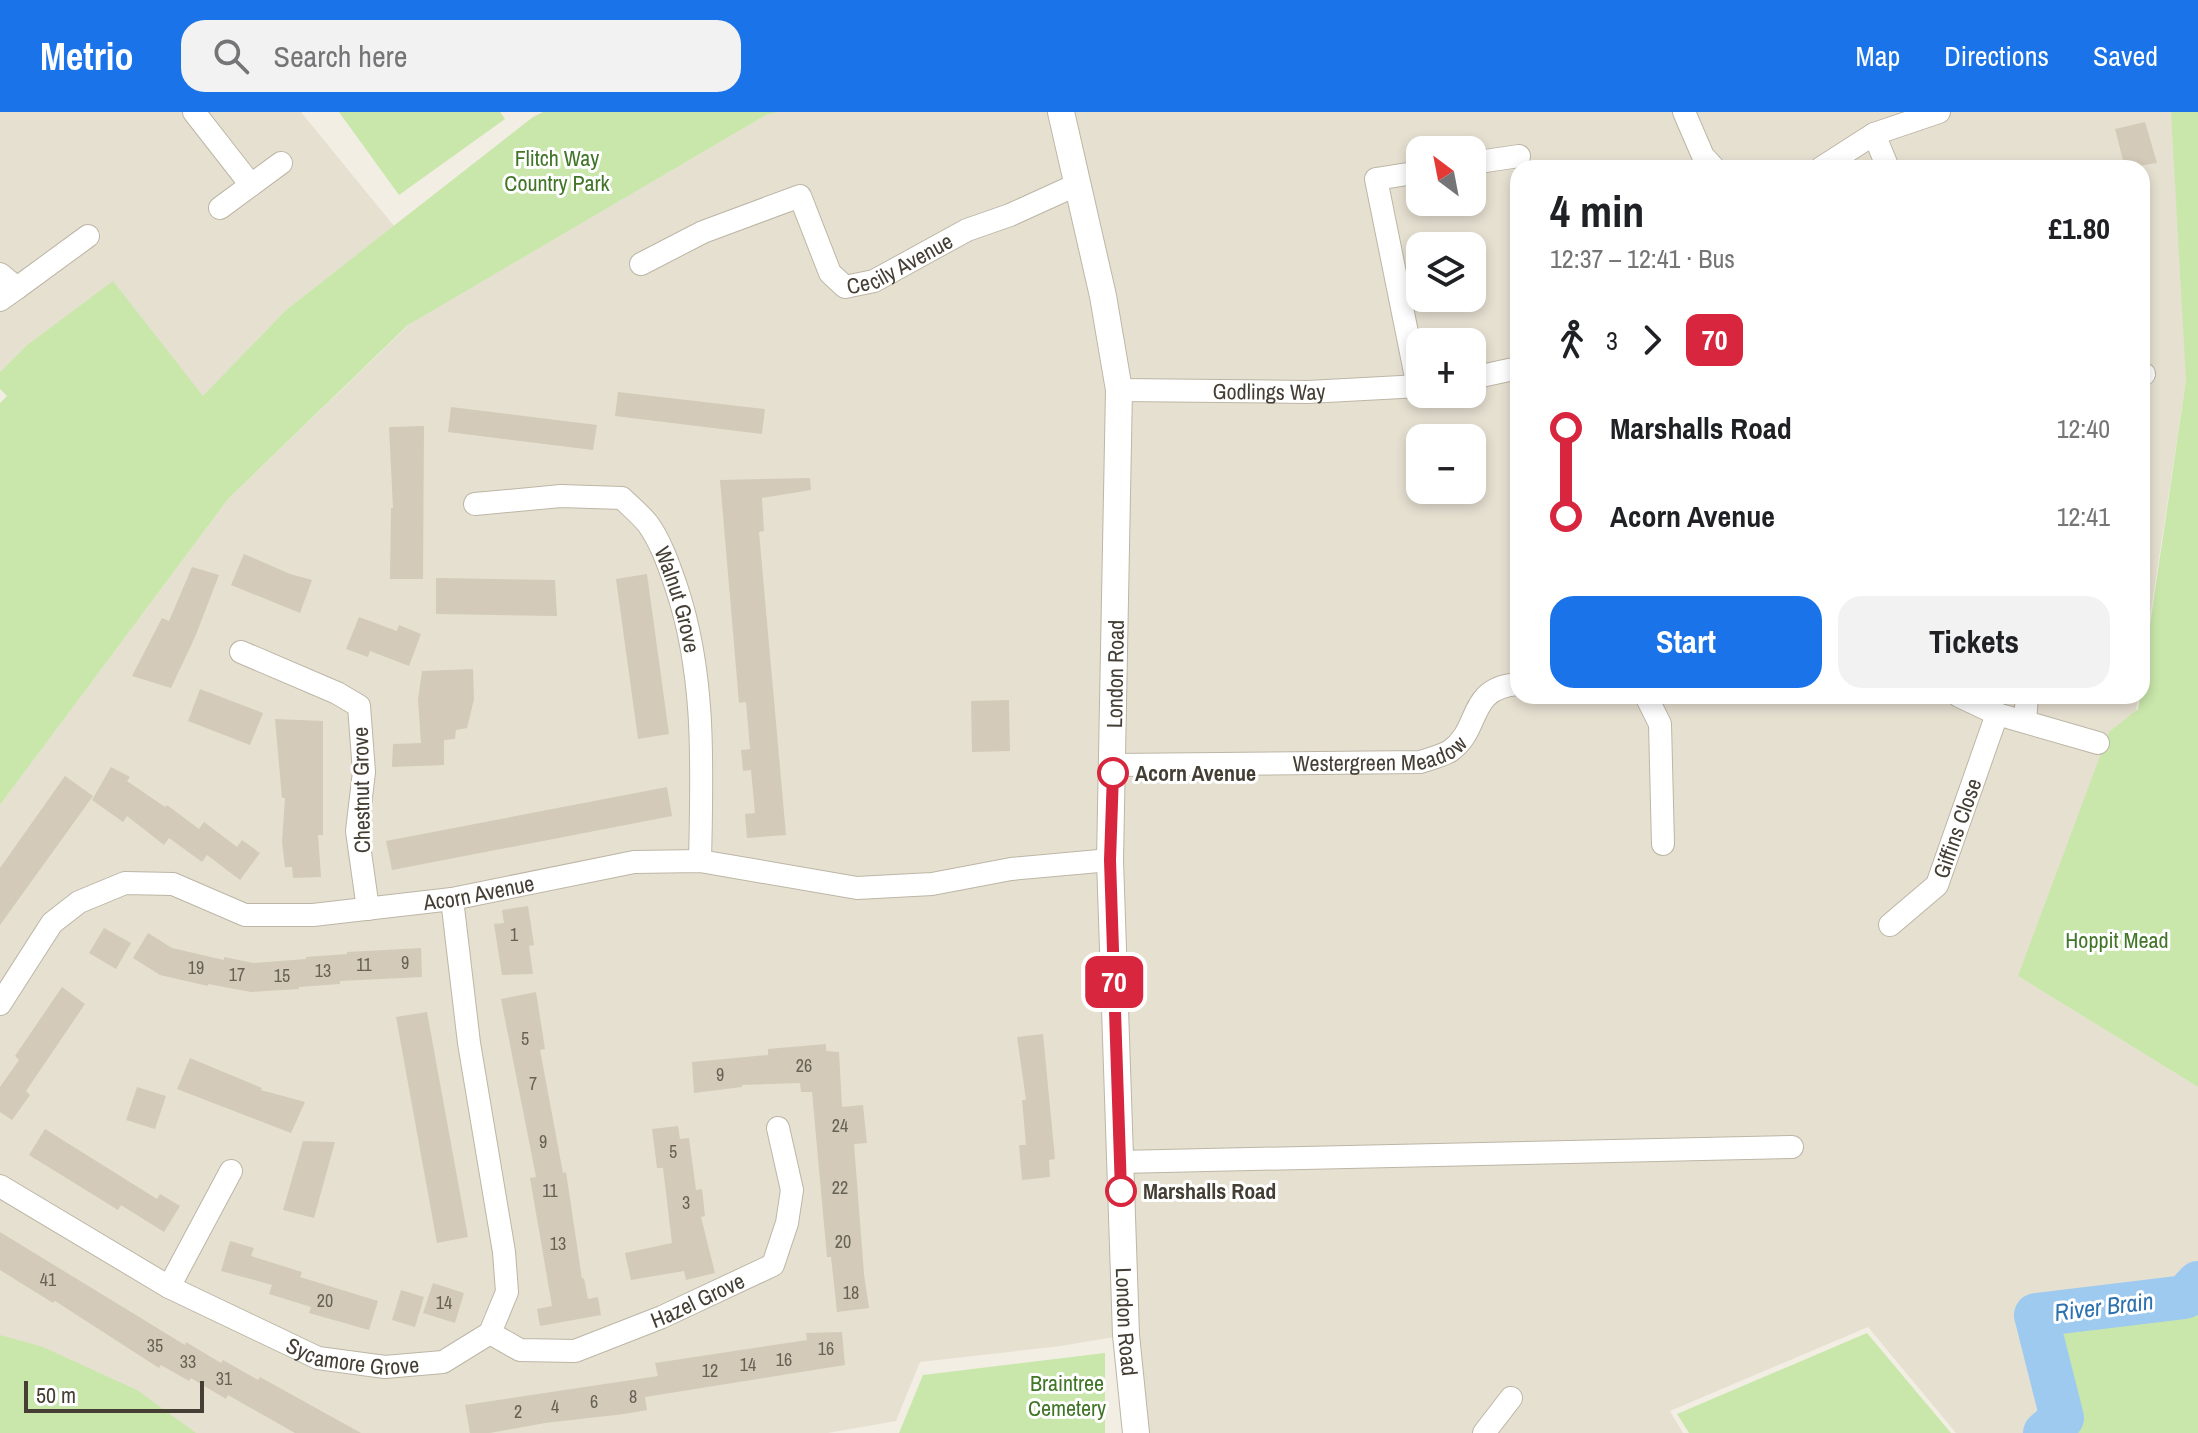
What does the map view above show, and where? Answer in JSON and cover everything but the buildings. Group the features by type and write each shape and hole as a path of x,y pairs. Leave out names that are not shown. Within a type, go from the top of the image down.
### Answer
{"street":[{"path":"194,112 251,185"},
{"name":"London Road","path":"1061,112 1103,296 1119,390 1110,860 1126,1335 1136,1433"},
{"path":"1684,112 1707,160"},
{"path":"1833,160 1874,134 1939,112"},
{"path":"1874,134 1885,160"},
{"path":"1486,161 1519,156"},
{"path":"220,208 281,163"},
{"path":"1406,174 1376,179 1407,328"},
{"name":"Cecily Avenue","path":"641,264 703,232 800,196 830,273 845,287 874,281 967,230 1010,215 1076,185"},
{"path":"6,287 88,236"},
{"path":"1486,375 1510,370"},
{"name":"Godlings Way","path":"1119,390 1308,392 1406,388"},
{"name":"Walnut Grove","path":"475,504 561,496 622,498 648,524 669,566 688,622 702,755 700,861"},
{"name":"Chestnut Grove","path":"241,652 337,693 359,706 364,772 357,831 368,909"},
{"name":"Westergreen Meadow","path":"1113,765 1420,762 1451,750 1466,732 1481,700 1502,685 1510,684"},
{"path":"1650,704 1660,724 1663,844"},
{"path":"1976,704 1997,714 2098,743"},
{"path":"2025,721 2026,704"},
{"name":"Giffins Close","path":"1890,925 1937,885 1997,714"},
{"name":"Acorn Avenue","path":"0,1004 52,923 79,902 125,883 173,884 245,915 313,915 452,899 634,862 700,861 857,888 932,884 1011,869 1110,860"},
{"path":"452,899 469,1043 504,1252 507,1292 490,1333"},
{"name":"Hazel Grove","path":"490,1333 520,1350 575,1351 662,1317 773,1265 787,1223 792,1190 778,1128"},
{"path":"1120,1162 1792,1147"},
{"path":"169,1287 231,1171"},
{"name":"Sycamore Grove","path":"0,1186 169,1287 318,1358 385,1367 443,1362 490,1333"},
{"path":"1484,1433 1511,1398"}],"shaded area":[{"path":"0,112 301,112 394,226 286,310 203,397 26,346 0,372"},
{"path":"778,112 2171,112 2196,367 2186,380 2150,617 2150,160 1510,160 1510,704 2137,704 2128,761 2018,976 2198,1087 2198,1272 2182,1290 2031,1309 2055,1416 2034,1433 1956,1433 1868,1327 1670,1411 1683,1433 1136,1433 1126,1335 1061,1346 920,1362 896,1421 828,1433 150,1433 0,1342 0,805 228,499 411,323 766,115"}],"green space":[{"path":"339,112 500,112 505,119 399,195"},
{"name":"Flitch Way Country Park","path":"543,112 778,112 766,115 408,325 228,499 0,805 0,403 7,396 0,389 0,372 26,346 113,281 203,396 286,310"},
{"name":"Hoppit Mead","path":"2171,112 2198,112 2198,1087 2018,976 2109,732 2138,709 2139,704 2150,704 2150,625 2186,380"},
{"path":"2198,1293 2198,1433 2051,1433 2068,1417 2044,1321 2190,1302"},
{"path":"1867,1333 1951,1433 1689,1433 1677,1414"},
{"path":"0,1335 43,1347 137,1390 196,1433 0,1433"},
{"name":"Braintree Cemetery","path":"1105,1353 1105,1433 899,1433 923,1375"}],"waterway":[{"name":"River Brain","path":"2045,1433 2062,1418 2036,1315 2185,1297 2198,1283"}],"bus line":[{"name":"70","path":"1113,773 1110,860 1121,1191"}],"place":[{"name":"Acorn Avenue","path":"1113,773"},
{"name":"Marshalls Road","path":"1121,1191"}]}
